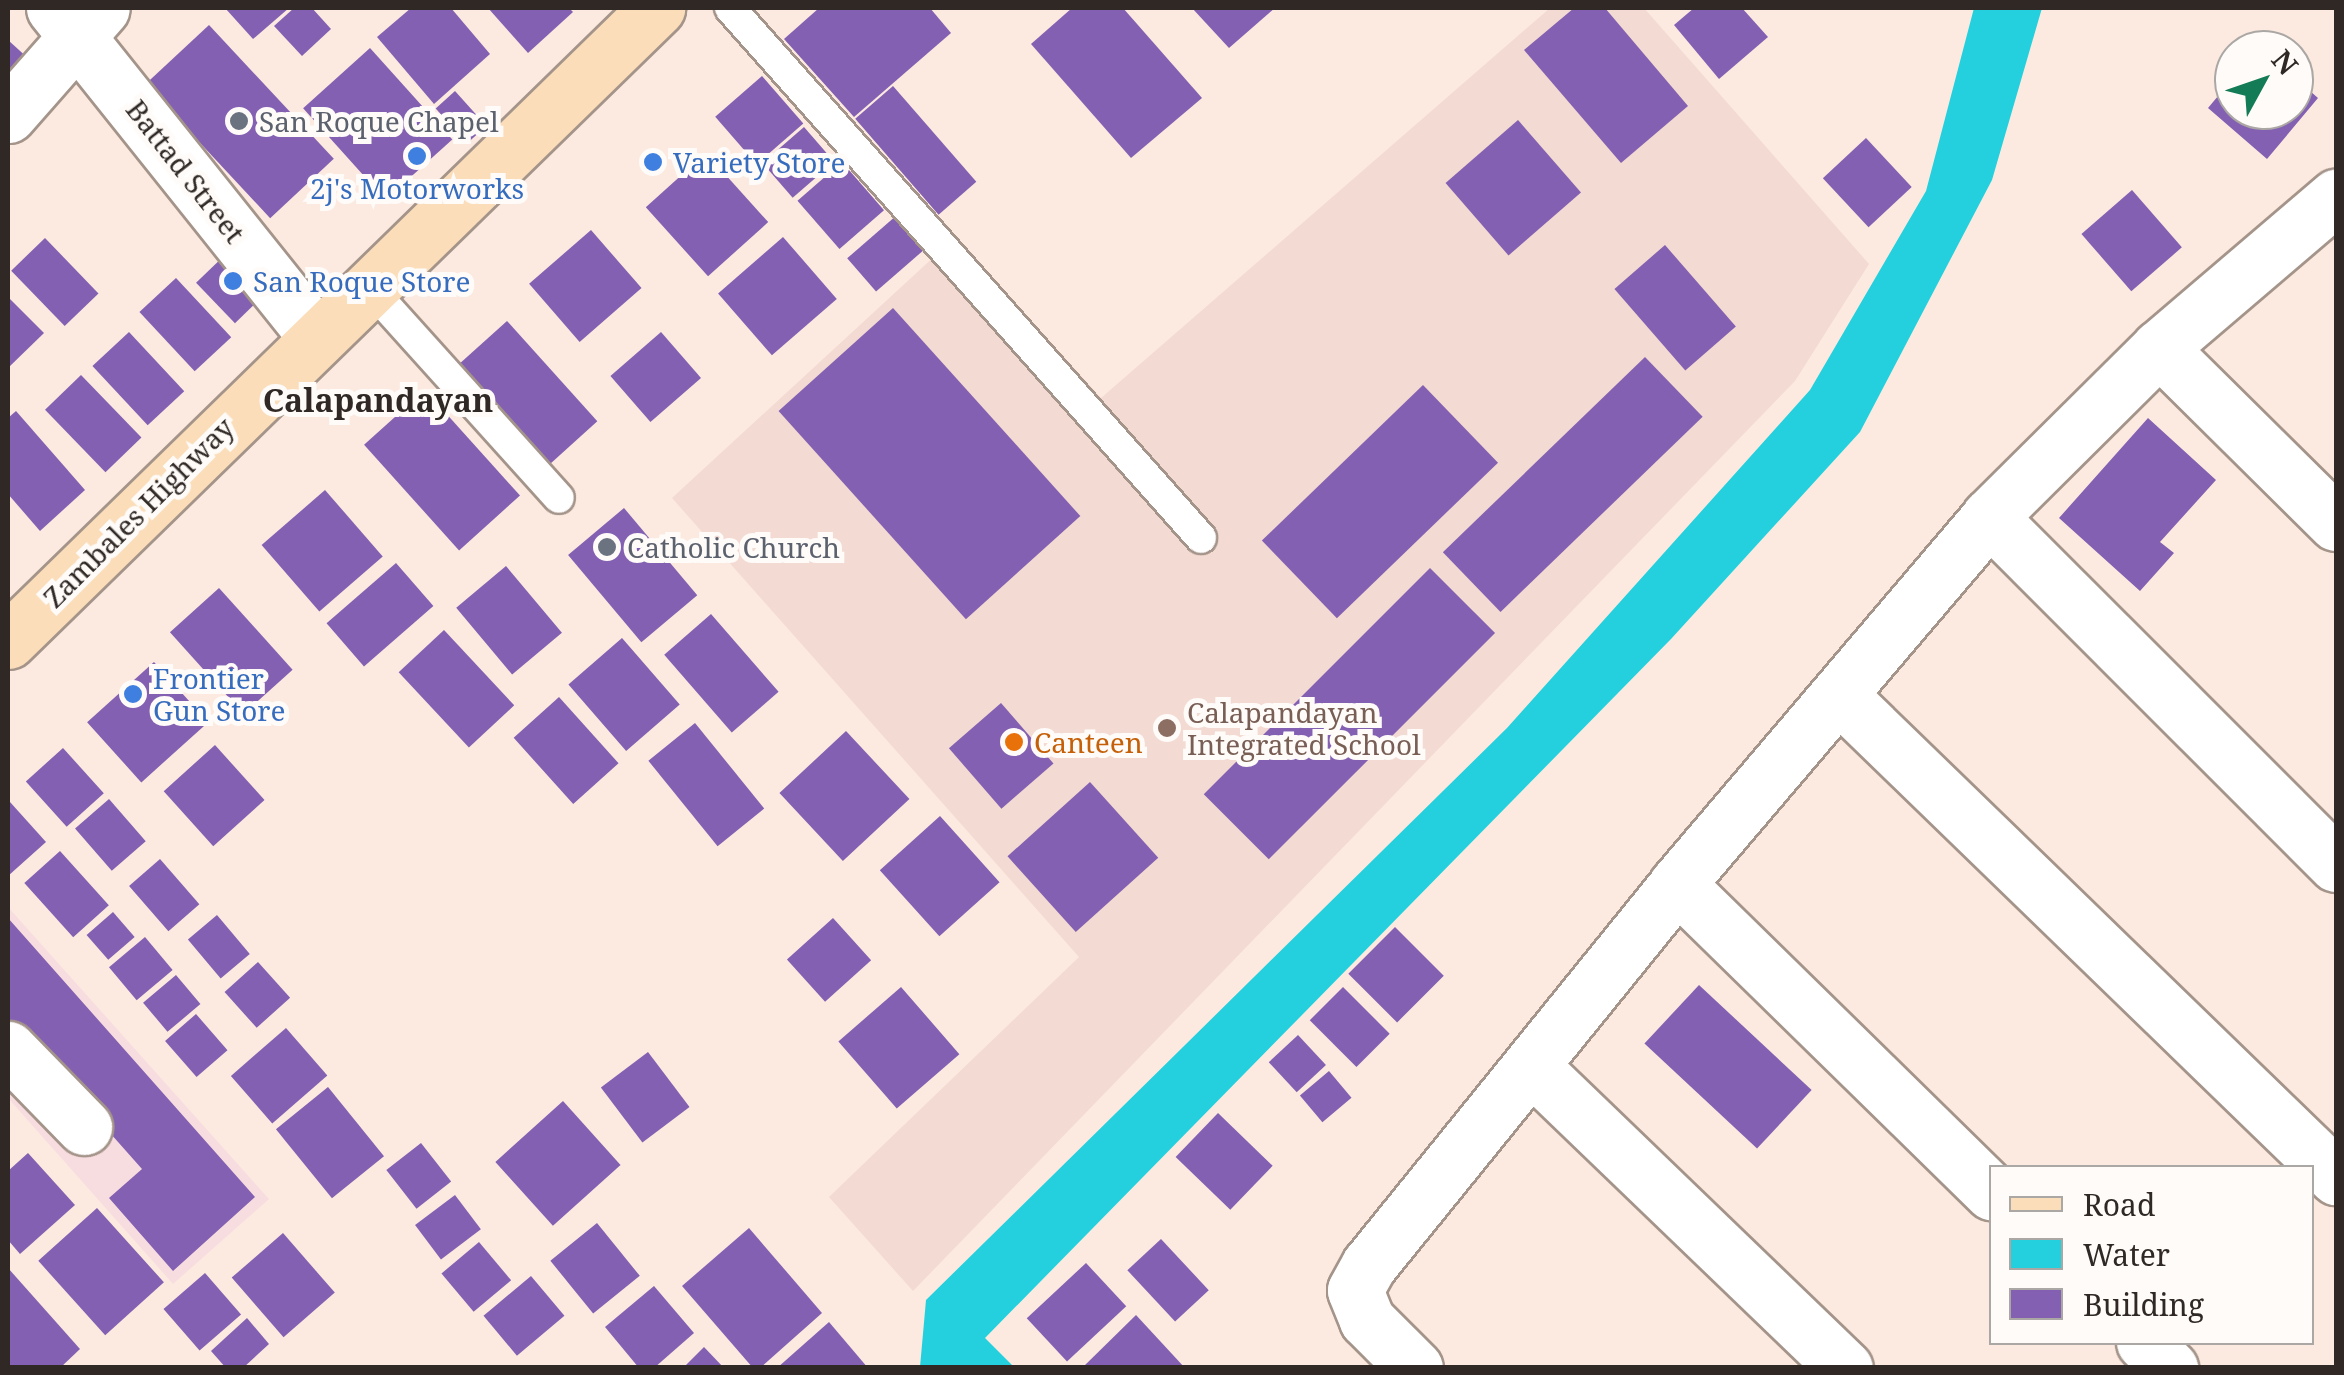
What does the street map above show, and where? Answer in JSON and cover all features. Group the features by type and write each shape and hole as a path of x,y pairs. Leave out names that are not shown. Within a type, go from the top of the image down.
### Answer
{"main road":[{"name":"Zambales Highway","path":"8,641 316,336 657,8"}],"street":[{"path":"8,115 78,16"},
{"name":"Battad Street","path":"78,16 316,336"},
{"path":"1415,1368 1367,1320 1355,1290 1677,884 1841,697 1989,517 2159,348 2336,196"},
{"path":"2159,348 2336,523"},
{"path":"1989,517 2336,864"},
{"path":"1841,697 2336,1178"},
{"path":"1677,884 1989,1190"},
{"path":"8,1049 84,1127"},
{"path":"1532,1068 1845,1368"},
{"path":"2147,1345 2170,1368"}],"lane":[{"path":"730,8 1201,538"},
{"path":"368,286 559,498"}],"shaded area":[{"name":"Calapandayan Integrated School","path":"1550,8 1644,8 1869,264 1795,381 913,1291 829,1197 1079,957 672,498 937,254 766,28 1101,398"},
{"path":"8,907 269,1199 173,1284 8,1098"}],"water":[{"path":"1974,8 2042,8 1992,180 1860,432 1671,639 985,1338 1014,1367 920,1367 926,1300 1507,728 1810,390 1926,191"}],"building":[{"path":"225,8 289,8 253,39"},
{"path":"294,8 312,8 331,29 302,56 274,26"},
{"path":"411,8 451,8 490,54 434,104 377,37"},
{"path":"488,8 569,8 573,12 528,53"},
{"path":"819,8 930,8 951,33 854,117 784,39"},
{"path":"1072,8 1123,8 1202,98 1131,158 1031,44"},
{"path":"1192,8 1275,8 1229,48"},
{"path":"1574,8 1605,8 1688,106 1621,163 1524,50"},
{"path":"1694,8 1742,8 1768,37 1719,79 1674,25"},
{"name":"San Roque Chapel","path":"209,25 334,159 270,218 145,84"},
{"path":"8,40 30,60 8,84"},
{"path":"370,48 452,139 385,200 303,108"},
{"path":"762,76 803,124 757,164 715,117"},
{"path":"893,86 976,182 939,215 855,119"},
{"path":"455,91 486,126 467,143 436,108"},
{"path":"1518,120 1581,192 1509,255 1446,183"},
{"path":"804,127 834,162 793,198 762,163"},
{"path":"2233,130 2291,130 2267,159"},
{"path":"1866,138 1912,187 1869,227 1823,178"},
{"path":"706,153 768,222 708,276 646,207"},
{"path":"842,162 884,210 839,249 797,201"},
{"path":"2132,190 2182,247 2131,291 2081,234"},
{"path":"897,215 926,248 876,292 847,258"},
{"path":"591,230 642,288 580,342 529,284"},
{"path":"783,237 837,299 772,355 718,293"},
{"path":"45,238 98,293 65,326 11,271"},
{"path":"1665,245 1736,327 1685,370 1614,289"},
{"path":"227,253 266,293 235,323 196,283"},
{"path":"176,278 231,337 195,371 139,312"},
{"path":"8,297 44,333 8,368"},
{"path":"893,308 1080,516 966,619 779,411"},
{"path":"507,321 597,421 550,464 459,364"},
{"path":"129,332 184,391 148,425 92,366"},
{"path":"661,332 701,378 650,422 610,376"},
{"path":"1645,357 1703,417 1501,612 1443,552"},
{"path":"81,375 141,438 105,472 45,410"},
{"path":"1423,385 1498,463 1337,618 1262,541"},
{"path":"425,390 520,496 459,550 364,445"},
{"path":"16,411 85,490 40,531 8,494 8,418"},
{"path":"2148,418 2216,480 2160,542 2174,553 2140,591 2059,518"},
{"path":"325,490 383,556 319,612 262,545"},
{"path":"624,508 697,595 641,642 568,555"},
{"path":"396,563 433,606 364,666 327,623"},
{"path":"506,566 562,633 512,674 456,608"},
{"path":"1430,568 1495,633 1269,859 1204,794"},
{"path":"219,588 293,670 244,714 170,632"},
{"path":"711,614 779,692 732,732 664,655"},
{"path":"444,630 514,705 469,748 399,672"},
{"path":"622,638 680,704 626,751 568,685"},
{"path":"154,662 208,722 141,782 87,722"},
{"path":"559,697 619,763 573,804 514,738"},
{"path":"1001,703 1053,763 1001,809 949,748"},
{"path":"695,723 764,808 718,846 648,761"},
{"path":"846,731 909,799 843,861 779,793"},
{"path":"215,745 265,800 213,846 164,791"},
{"path":"63,748 104,793 67,827 26,781"},
{"path":"1090,782 1158,858 1076,932 1008,856"},
{"path":"109,799 146,841 112,871 75,829"},
{"path":"8,804 46,842 8,876"},
{"path":"940,816 1000,882 939,936 880,870"},
{"path":"60,851 109,905 73,937 24,883"},
{"path":"160,859 199,904 168,931 129,886"},
{"path":"113,912 135,937 108,960 87,935"},
{"path":"217,915 250,954 221,978 188,939"},
{"path":"8,918 255,1197 173,1271 109,1198 142,1169 8,1018"},
{"path":"833,918 871,960 825,1002 787,959"},
{"path":"1395,927 1444,976 1397,1022 1348,974"},
{"path":"145,937 173,970 137,1000 109,967"},
{"path":"258,962 290,998 257,1028 225,992"},
{"path":"176,975 200,1004 167,1032 143,1003"},
{"path":"1699,985 1812,1090 1757,1149 1644,1044"},
{"path":"901,987 959,1054 897,1109 838,1041"},
{"path":"1343,987 1390,1034 1356,1067 1310,1020"},
{"path":"196,1014 227,1050 197,1077 165,1041"},
{"path":"286,1028 327,1076 272,1123 231,1076"},
{"path":"1298,1035 1326,1065 1297,1092 1269,1062"},
{"path":"648,1052 690,1107 642,1143 601,1088"},
{"path":"1329,1071 1351,1098 1322,1122 1300,1095"},
{"path":"328,1087 384,1156 332,1198 276,1129"},
{"path":"563,1101 621,1165 553,1226 495,1162"},
{"path":"1218,1113 1273,1166 1230,1210 1176,1157"},
{"path":"421,1143 451,1182 416,1209 386,1170"},
{"path":"28,1153 75,1205 20,1254 8,1240 8,1171"},
{"path":"455,1195 481,1229 441,1259 415,1225"},
{"path":"97,1208 164,1282 105,1335 38,1261"},
{"path":"597,1223 640,1276 593,1314 550,1261"},
{"path":"749,1228 822,1313 760,1368 753,1368 682,1286"},
{"path":"283,1233 335,1293 284,1337 232,1278"},
{"path":"1161,1239 1209,1290 1175,1322 1127,1270"},
{"path":"479,1242 511,1280 474,1312 441,1273"},
{"path":"1086,1263 1126,1306 1067,1361 1027,1318"},
{"path":"8,1268 80,1349 60,1368 8,1368"},
{"path":"205,1273 241,1315 200,1351 163,1309"},
{"path":"531,1276 564,1316 517,1356 484,1316"},
{"path":"654,1286 694,1333 654,1368 639,1368 605,1327"},
{"path":"1136,1315 1185,1368 1082,1368"},
{"path":"247,1318 269,1344 243,1368 226,1368 211,1351"},
{"path":"829,1322 868,1368 777,1368"},
{"path":"704,1347 724,1368 683,1368"}],"place":[{"name":"San Roque Chapel","path":"239,121"},
{"name":"2j's Motorworks","path":"417,156"},
{"name":"Variety Store","path":"653,162"},
{"name":"San Roque Store","path":"233,281"},
{"name":"Catholic Church","path":"607,547"},
{"name":"Frontier Gun Store","path":"133,694"},
{"name":"Calapandayan Integrated School","path":"1167,728"},
{"name":"Canteen","path":"1014,742"}],"district":[{"name":"Calapandayan","path":"378,400"}]}
